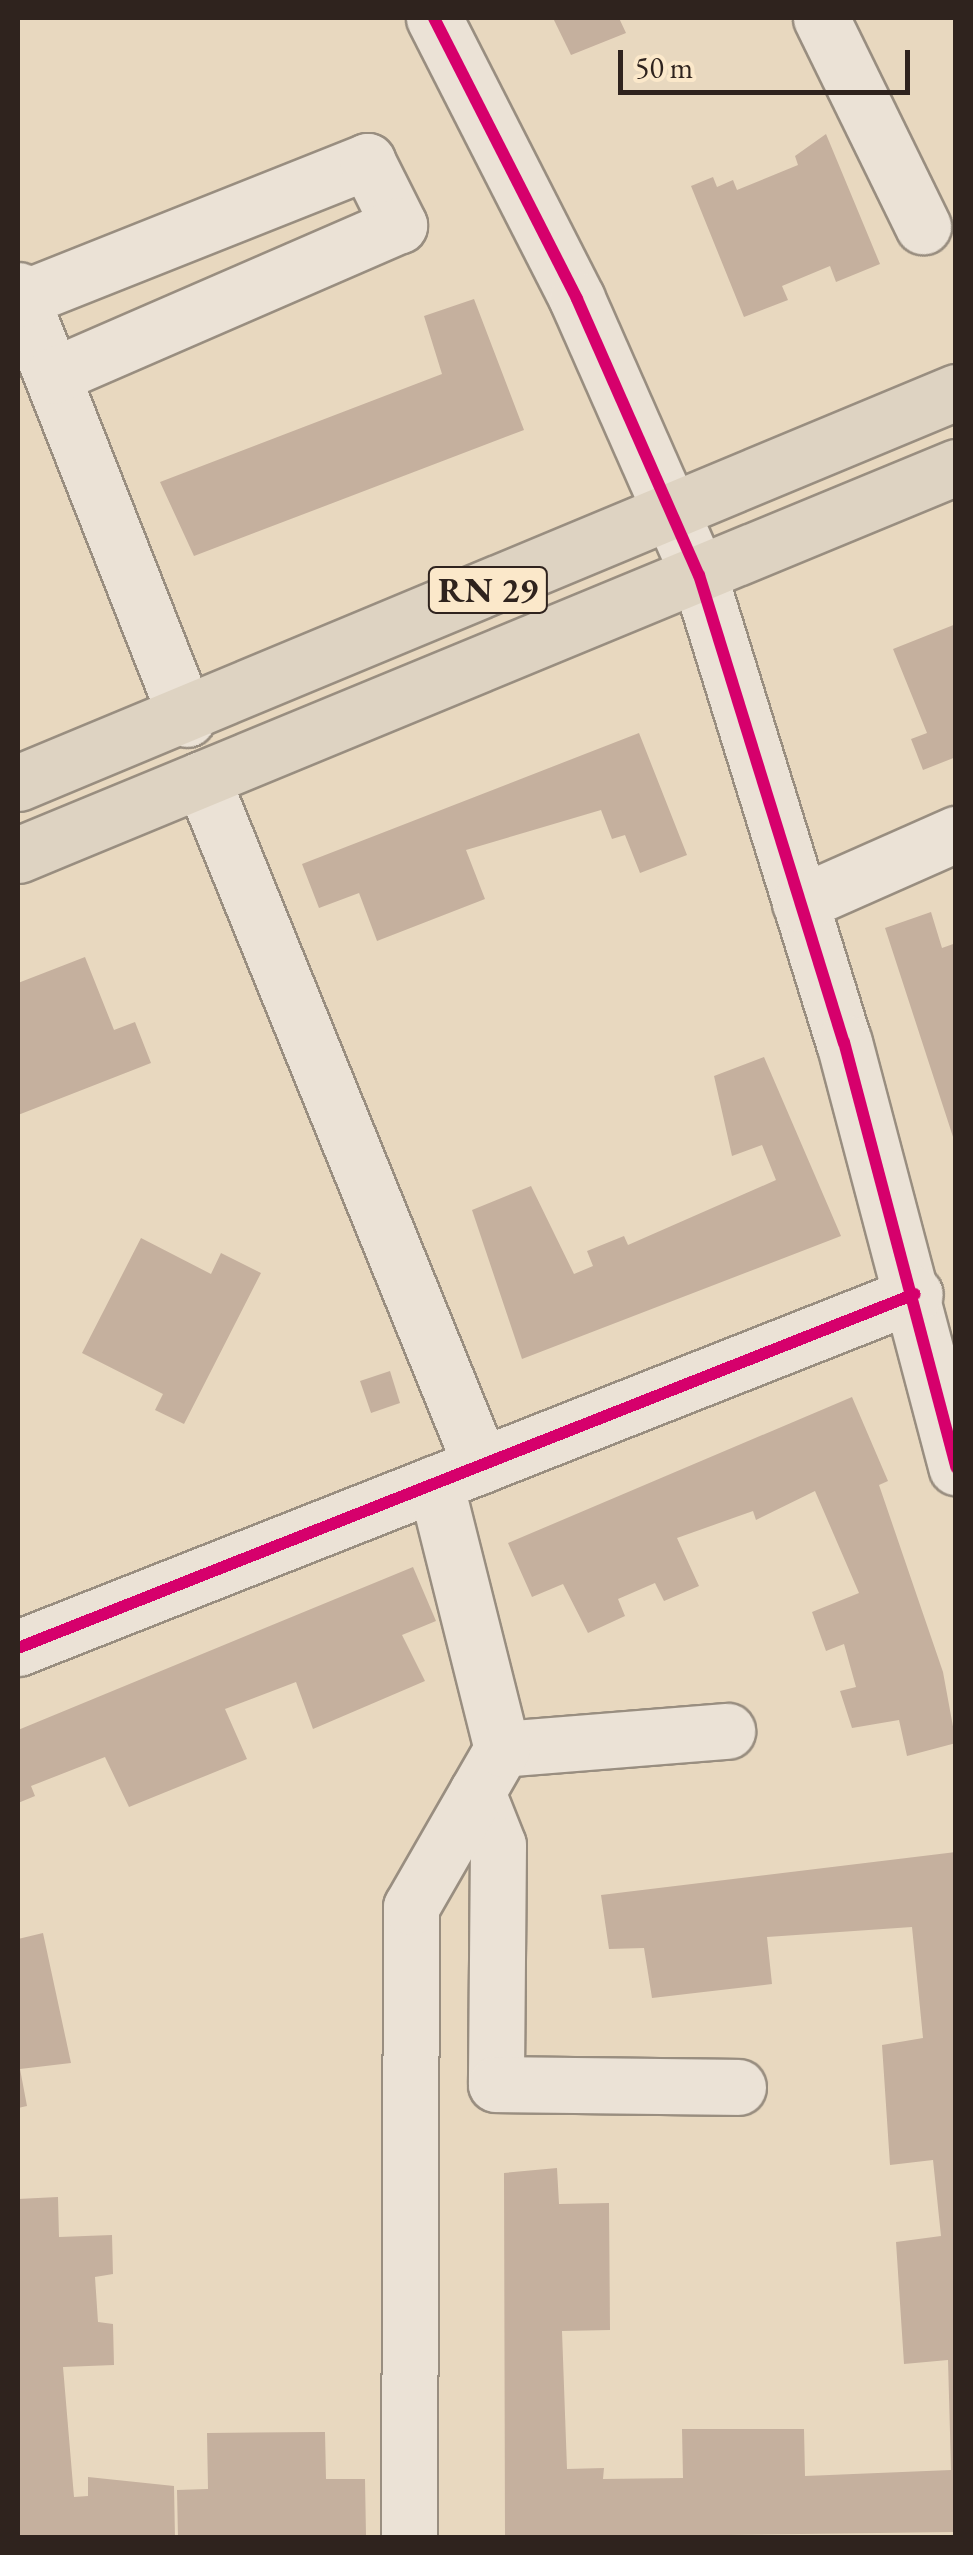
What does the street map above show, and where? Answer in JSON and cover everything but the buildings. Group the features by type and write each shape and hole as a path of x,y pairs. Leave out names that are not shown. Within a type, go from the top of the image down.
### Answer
{"main road":[{"name":"RN 29","path":"18,783 187,719 956,392"},
{"name":"RN 29","path":"18,855 956,467"}],"street":[{"path":"434,18 675,510 800,903 915,1294 956,1467"},
{"path":"821,18 922,226"},
{"path":"52,376 399,226 367,160 19,295 187,719"},
{"path":"202,779 458,1474 498,1846 496,2084 738,2087"},
{"path":"800,903 956,834"},
{"path":"18,1648 915,1294"},
{"path":"490,1770 726,1731"},
{"path":"409,2538 411,1908 490,1770"}],"cycle path":[{"path":"434,18 577,299 699,575 844,1042 956,1467"},
{"path":"18,1648 915,1294"}]}
